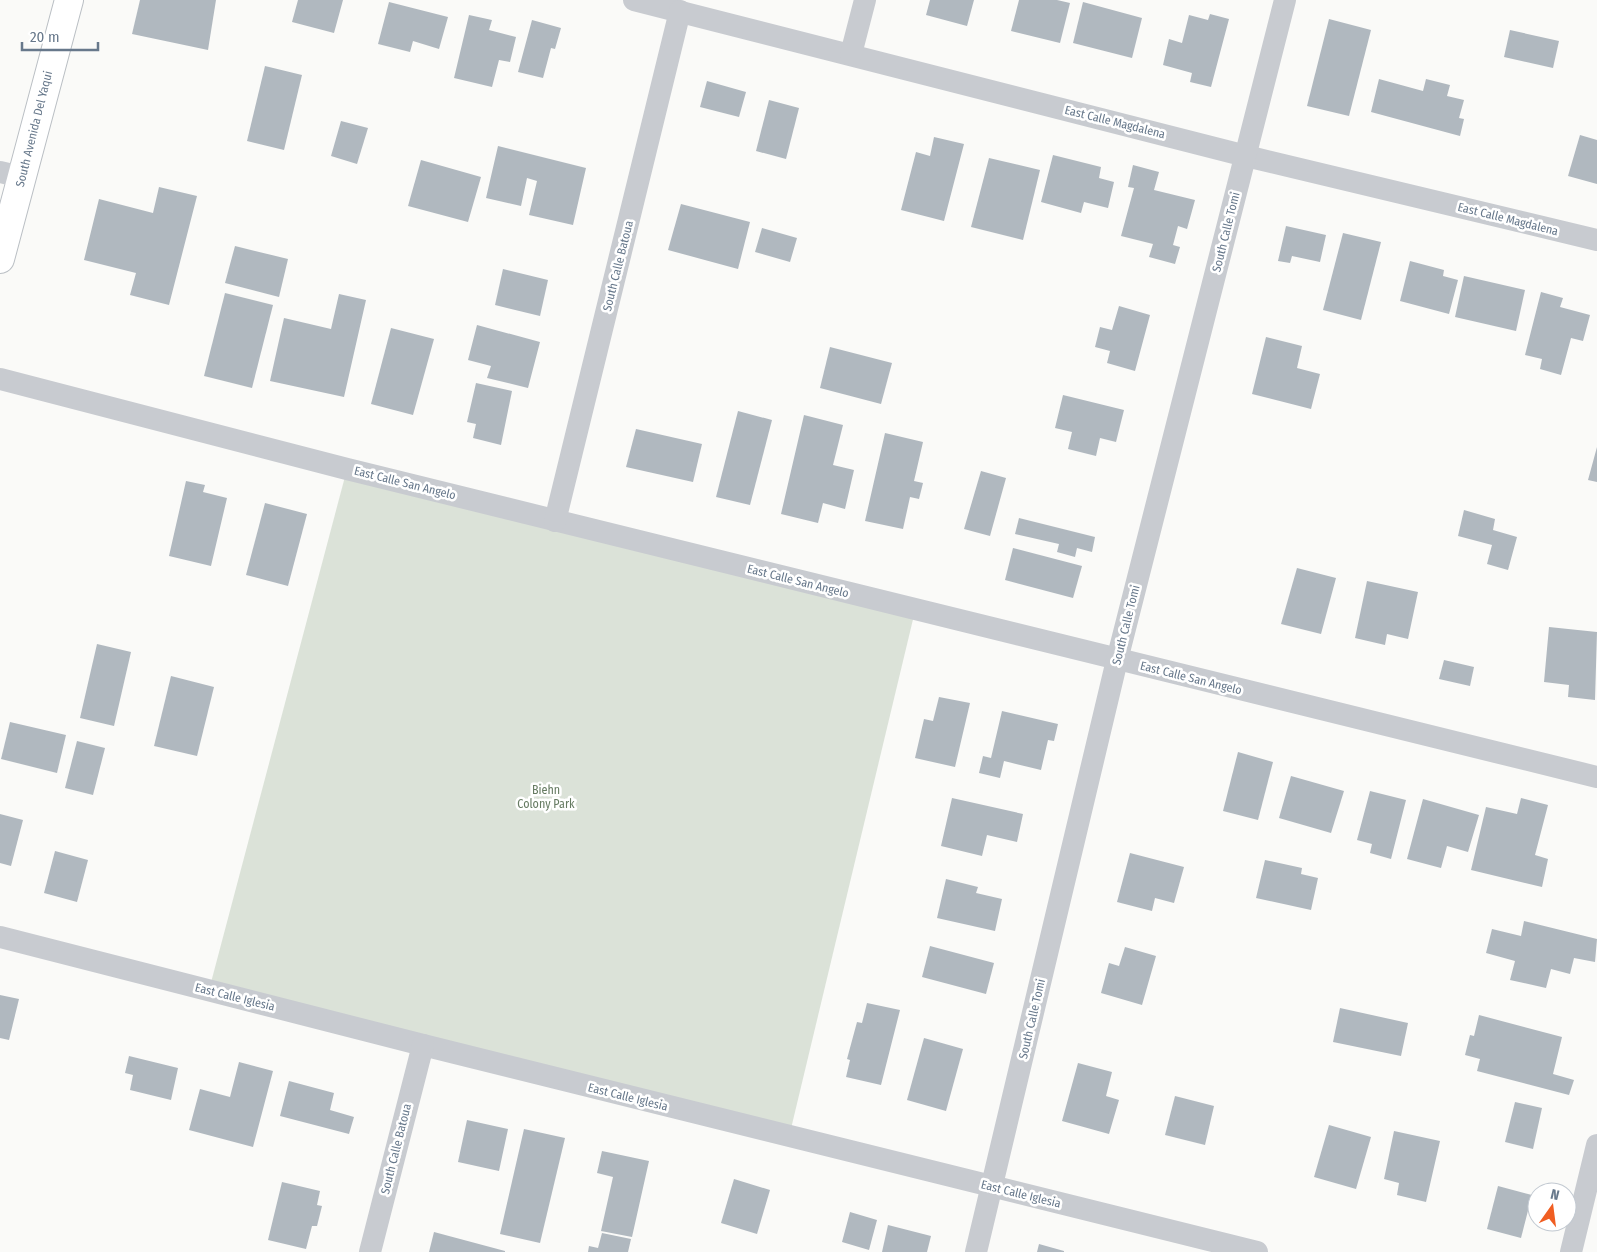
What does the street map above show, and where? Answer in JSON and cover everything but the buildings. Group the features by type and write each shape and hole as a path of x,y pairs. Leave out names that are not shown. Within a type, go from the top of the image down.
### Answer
{"street":[{"name":"South Avenida Del Yaqui","path":"0,259 11,175 68,0"},
{"name":"East Calle Magdalena","path":"634,0 1246,156 1597,240"},
{"path":"851,54 865,0"},
{"name":"South Calle Tomi","path":"976,1252 1117,660 1285,0"},
{"name":"South Calle Batoua","path":"555,521 680,11"},
{"name":"East Calle San Angelo","path":"0,378 555,521 1597,777"},
{"name":"East Calle Iglesia","path":"0,937 423,1045 1257,1252"},
{"name":"South Calle Batoua","path":"370,1252 423,1045"},
{"path":"1571,1252 1597,1145"}],"green space":[{"name":"Biehn Colony Park","path":"347,469 915,611 789,1137 209,990"}]}
